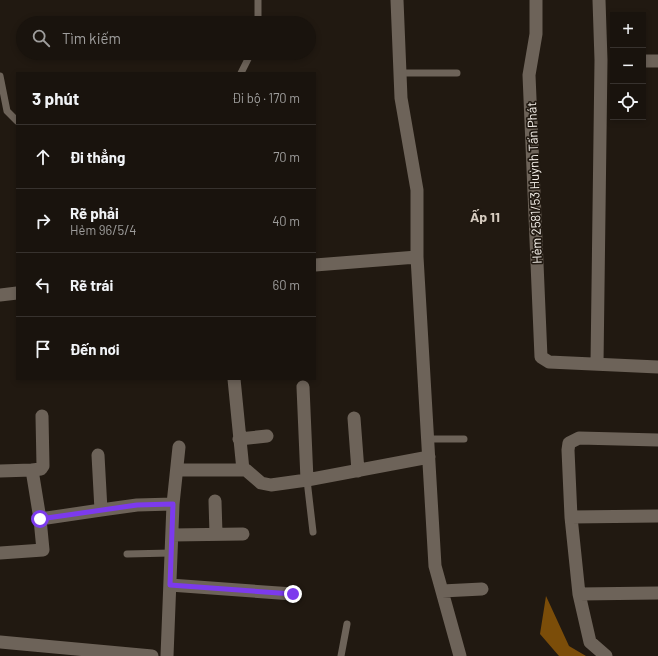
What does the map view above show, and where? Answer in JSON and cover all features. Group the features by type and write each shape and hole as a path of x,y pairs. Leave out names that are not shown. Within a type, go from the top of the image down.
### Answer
{"street":[{"path":"397,0 400,98 417,190 417,257 435,566 460,656"},
{"name":"Hẻm 2581/53 Huỳnh Tấn Phát","path":"536,0 536,34 529,75 541,357 548,362 597,364"},
{"path":"599,0 607,60 597,364 658,367"},
{"path":"646,61 658,61"},
{"path":"316,265 417,257"},
{"path":"2,294 16,293"},
{"path":"234,380 243,470"},
{"path":"303,386 306,480"},
{"path":"0,471 41,469 44,466 42,416"},
{"path":"354,418 358,471"},
{"path":"239,438 267,436"},
{"path":"606,656 590,642 579,594 571,517 569,443 579,438 658,440"},
{"path":"167,656 173,504 179,447"},
{"path":"98,454 101,510"},
{"path":"177,470 243,470 250,472 261,482 271,485 358,471 428,457"},
{"path":"0,553 42,550 40,519 32,470"},
{"path":"215,501 216,534"},
{"path":"40,519 137,505 173,504"},
{"path":"571,517 658,516"},
{"path":"172,535 243,534"},
{"path":"170,585 293,594"},
{"path":"442,591 482,589"},
{"path":"579,594 658,592"},
{"path":"0,642 152,656"}],"lane":[{"path":"258,0 258,16"},
{"path":"241,72 247,60"},
{"path":"399,73 457,73"},
{"path":"0,76 7,111 16,120"},
{"path":"428,439 464,439"},
{"path":"306,480 313,532"},
{"path":"127,554 171,553"},
{"path":"341,656 347,624"}],"shaded area":[{"path":"546,596 569,646 586,656 559,656 540,634"}],"district":[{"name":"Ấp 11","path":"485,216"}],"route":[{"path":"40,519 137,505 173,504 170,585 293,594"}]}
